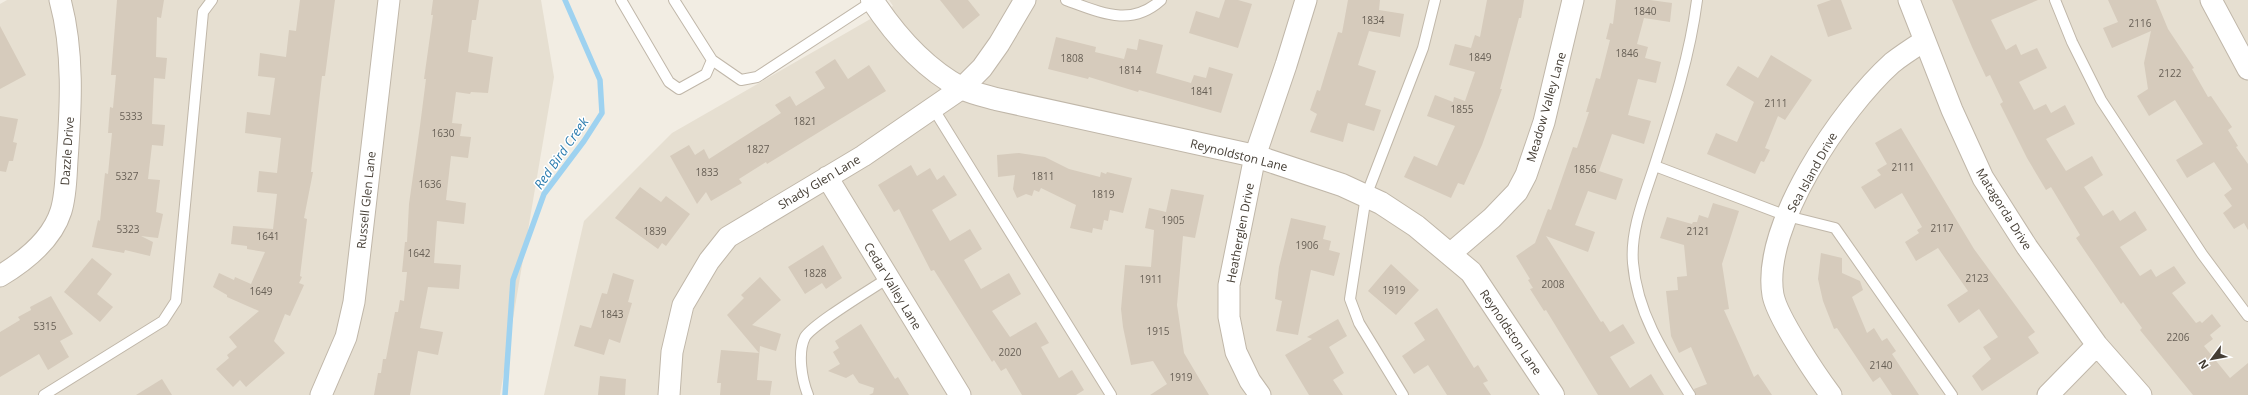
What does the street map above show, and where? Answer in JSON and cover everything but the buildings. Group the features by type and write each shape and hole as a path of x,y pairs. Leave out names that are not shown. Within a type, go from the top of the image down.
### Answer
{"street":[{"name":"Dazzle Drive","path":"0,276 33,253 48,235 61,212 65,191 70,119 69,48 60,0"},
{"name":"Russell Glen Lane","path":"321,395 346,337 354,302 389,0"},
{"name":"Reynoldston Lane","path":"873,0 906,44 932,68 962,88 996,99 1255,156 1342,185 1381,203 1416,226 1471,272 1553,395"},
{"name":"Shady Glen Lane","path":"668,395 672,352 683,304 709,261 728,237 863,156 962,88 982,68 999,44 1025,0"},
{"name":"Heatherglen Drive","path":"1260,395 1250,381 1236,352 1229,317 1229,285 1255,156 1306,0"},
{"name":"Meadow Valley Lane","path":"1450,254 1492,218 1517,192 1526,175 1544,122 1573,0"},
{"name":"Matagorda Drive","path":"1909,0 1952,110 1983,178 2027,247 2097,345 2141,395"},
{"path":"2211,0 2248,69"},
{"name":"Sea Island Drive","path":"1830,395 1790,330 1773,296 1774,257 1778,237 1798,192 1818,157 1849,109 1892,63 1924,41"},
{"name":"Cedar Valley Lane","path":"827,177 960,395"},
{"path":"2048,395 2097,345"}],"lane":[{"path":"44,395 163,321 176,301 203,12 212,0"},
{"path":"621,0 669,82 679,89 706,74 712,60"},
{"path":"674,0 712,60 741,80 757,77 873,0"},
{"path":"1066,0 1110,16 1134,16 1146,12 1161,0"},
{"path":"1403,395 1358,323 1350,298 1366,196 1423,48 1435,0"},
{"path":"1690,395 1652,332 1640,302 1633,263 1634,234 1683,75 1698,0"},
{"path":"2055,0 2072,42 2101,100 2202,254 2248,316"},
{"path":"933,108 1111,395"},
{"path":"1655,166 1787,216 1835,228 1952,395"},
{"path":"808,395 802,372 802,353 805,338 816,327 888,278"}],"shaded area":[{"path":"7,0 541,0 554,77 500,395 0,395 0,4"},
{"path":"889,0 2248,0 2248,395 544,395 584,221 672,133 893,6"}],"waterway":[{"name":"Red Bird Creek","path":"505,395 513,280 544,194 584,141 602,113 600,80 565,0"}]}
